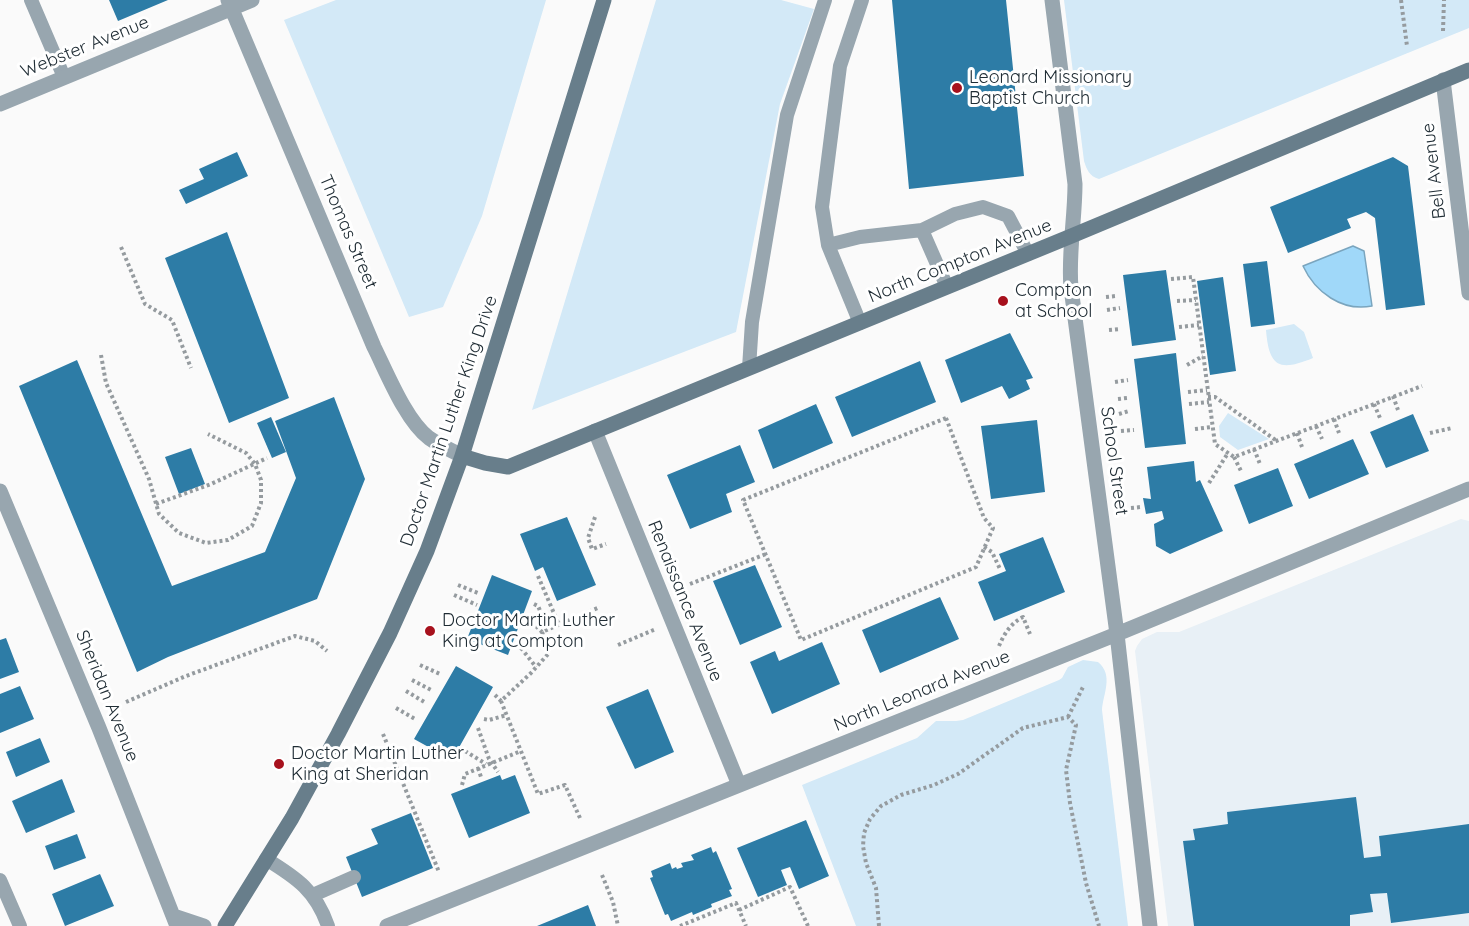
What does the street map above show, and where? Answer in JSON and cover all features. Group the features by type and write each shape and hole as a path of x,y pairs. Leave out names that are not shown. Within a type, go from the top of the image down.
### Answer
{"main road":[{"name":"Doctor Martin Luther King Drive","path":"225,926 292,818 390,633 428,551 462,456 604,0"},
{"name":"North Compton Avenue","path":"462,456 508,467 1469,70"}],"street":[{"name":"Webster Avenue","path":"0,104 229,4 252,0"},
{"name":"School Street","path":"1052,0 1075,184 1071,288 1117,634 1150,926"},
{"name":"Thomas Street","path":"229,4 394,388 409,414 428,437 462,456"},
{"name":"Bell Avenue","path":"1443,80 1469,293"},
{"name":"Renaissance Avenue","path":"595,431 739,785"},
{"name":"North Leonard Avenue","path":"387,926 1117,634 1469,489"},
{"name":"Sheridan Avenue","path":"0,491 99,728 176,921 204,926"}],"lane":[{"path":"31,0 64,77"},
{"path":"749,368 752,321 787,115 825,0"},
{"path":"860,323 828,245 822,207 840,66 861,0"},
{"path":"828,245 860,237 922,230 955,214 983,207 1008,216 1028,254"},
{"path":"922,230 947,287"},
{"path":"266,859 298,880 313,895 323,912 327,926"},
{"path":"313,895 354,877"},
{"path":"0,880 20,926"}],"path":[{"path":"1401,0 1407,46"},
{"path":"1443,31 1444,0"},
{"path":"121,247 145,304 172,320 191,368"},
{"path":"1171,279 1193,277 1215,444 1234,457 1241,471"},
{"path":"1106,297 1116,296"},
{"path":"1177,301 1196,300"},
{"path":"1107,310 1120,309"},
{"path":"1179,327 1199,325"},
{"path":"1109,330 1120,328"},
{"path":"101,354 106,383 149,479 159,514 179,533 206,543 228,540 252,526 261,503 261,480 255,464 246,453 208,434"},
{"path":"1187,365 1203,356"},
{"path":"1115,382 1128,380"},
{"path":"1234,457 1422,386"},
{"path":"1188,392 1207,390"},
{"path":"1393,396 1398,410"},
{"path":"1208,397 1215,397 1277,441"},
{"path":"1118,399 1127,398"},
{"path":"1189,404 1209,402"},
{"path":"1374,404 1380,418"},
{"path":"1119,414 1129,411"},
{"path":"946,418 984,518 993,528 984,547 976,567 801,640 743,500 946,418"},
{"path":"1334,419 1339,433"},
{"path":"1316,426 1322,439"},
{"path":"1195,429 1212,427"},
{"path":"1430,433 1452,428"},
{"path":"1121,431 1134,430"},
{"path":"1297,433 1302,447"},
{"path":"1254,449 1260,464"},
{"path":"1209,483 1228,453"},
{"path":"156,504 211,484 267,458"},
{"path":"1131,508 1141,507"},
{"path":"595,517 588,538 592,549 606,544"},
{"path":"984,547 992,552 1000,569"},
{"path":"690,584 766,554"},
{"path":"538,576 559,625"},
{"path":"458,585 478,593"},
{"path":"454,595 477,605"},
{"path":"534,604 538,606 548,629"},
{"path":"542,632 600,607"},
{"path":"446,614 468,623"},
{"path":"999,646 1015,621 1023,617 1030,633"},
{"path":"618,645 673,622"},
{"path":"501,701 549,653 542,632 530,625"},
{"path":"126,702 186,676 296,636 315,642 327,651"},
{"path":"520,648 536,667"},
{"path":"420,665 440,674"},
{"path":"412,680 433,691"},
{"path":"879,926 876,888 866,863 863,846 864,833 870,819 881,806 901,795 934,785 958,774 1023,728 1068,717 1084,685"},
{"path":"406,691 426,703"},
{"path":"495,695 501,701 538,794 565,785 580,818"},
{"path":"396,708 415,720"},
{"path":"484,719 489,720 507,715"},
{"path":"1068,717 1076,725 1066,770 1070,803 1086,883 1099,926"},
{"path":"478,728 489,759 498,772"},
{"path":"382,734 440,872"},
{"path":"465,751 486,765"},
{"path":"462,785 465,774 521,751"},
{"path":"478,768 481,777"},
{"path":"602,875 614,902 618,926"},
{"path":"739,910 790,887 807,926"},
{"path":"680,926 736,903 746,926"}],"shaded area":[{"path":"336,0 546,0 482,216 443,307 409,317 284,20"},
{"path":"656,0 781,0 814,9 780,104 736,332 532,410"},
{"path":"1064,0 1469,0 1469,28 1099,179 1089,172 1084,161"},
{"path":"1294,324 1304,332 1313,358 1292,365 1284,365 1273,359 1267,342 1266,330"},
{"path":"1228,413 1269,439 1238,450 1220,437 1219,426"},
{"path":"1461,519 1469,521 1469,926 1168,926 1135,651 1142,639 1157,632 1179,632"},
{"path":"1083,660 1098,662 1106,673 1102,710 1128,926 856,926 802,785 917,738 936,721 963,720 1059,680 1068,667"}],"water":[{"path":"1353,246 1364,251 1372,306 1350,306 1331,298 1315,284 1303,266"}],"building":[{"path":"109,0 168,0 118,21"},
{"name":"Leonard Missionary Baptist Church","path":"892,0 1006,0 1024,176 909,189"},
{"path":"237,152 248,176 186,204 179,190 204,179 199,169"},
{"path":"1393,157 1408,166 1425,305 1386,310 1375,218 1366,212 1347,219 1351,228 1288,253 1270,207"},
{"path":"227,232 289,398 229,423 165,258"},
{"path":"1267,261 1275,324 1251,327 1243,264"},
{"path":"1166,270 1176,340 1132,346 1123,275"},
{"path":"1223,277 1236,371 1210,375 1197,281"},
{"path":"1010,333 1033,378 1026,380 1030,389 1009,399 1002,386 961,403 945,360"},
{"path":"1176,353 1186,444 1145,448 1134,359"},
{"path":"77,360 172,586 265,552 296,478 275,421 334,397 365,479 317,599 168,657 137,672 19,386"},
{"path":"920,361 936,402 852,437 835,397"},
{"path":"816,404 833,443 773,469 758,430"},
{"path":"1413,414 1429,451 1386,468 1370,432"},
{"path":"271,417 286,452 272,458 257,423"},
{"path":"1037,420 1045,492 991,499 981,426"},
{"path":"1353,439 1369,474 1309,499 1294,464"},
{"path":"740,445 755,482 726,494 732,512 690,529 667,475"},
{"path":"191,448 205,484 179,494 165,457"},
{"path":"1194,461 1196,482 1200,480 1223,531 1170,554 1156,546 1154,524 1164,519 1162,511 1146,514 1143,498 1151,499 1147,467"},
{"path":"1278,468 1293,506 1249,524 1234,485"},
{"path":"567,517 596,585 557,601 543,567 535,571 520,534"},
{"path":"1043,537 1065,592 994,621 978,582 1006,571 999,554"},
{"path":"755,565 782,627 740,645 713,581"},
{"path":"492,575 532,591 508,655 467,639"},
{"path":"940,597 959,639 880,673 862,630"},
{"path":"6,638 19,672 0,679 0,640"},
{"path":"822,642 840,684 772,714 750,662 775,651 779,661"},
{"path":"456,666 493,687 452,760 414,739"},
{"path":"20,686 34,719 0,733 0,694"},
{"path":"648,689 674,752 635,769 606,707"},
{"path":"40,738 50,762 16,777 6,752"},
{"path":"500,775 502,780 515,775 530,813 469,838 451,794"},
{"path":"62,779 75,812 26,833 12,801"},
{"path":"1356,797 1364,858 1381,856 1379,836 1469,824 1469,913 1391,923 1387,893 1370,894 1373,912 1350,915 1350,926 1194,926 1183,841 1195,840 1193,829 1228,824 1227,812"},
{"path":"411,813 433,868 362,897 346,857 378,844 371,829"},
{"path":"806,820 829,876 799,889 790,867 781,870 787,885 758,897 737,848"},
{"path":"77,834 86,858 54,870 45,846"},
{"path":"711,847 713,853 716,851 732,889 729,890 732,896 711,904 712,907 693,915 692,912 671,921 668,914 665,915 650,878 653,877 651,871 670,863 672,869 683,867 681,863 694,860 691,855"},
{"path":"100,874 114,906 65,926 52,894"},
{"path":"588,905 596,926 537,926"}],"place":[{"name":"Leonard Missionary Baptist Church","path":"957,88"},
{"name":"Compton at School","path":"1003,301"},
{"name":"Doctor Martin Luther King at Compton","path":"430,631"},
{"name":"Doctor Martin Luther King at Sheridan","path":"279,764"}]}
